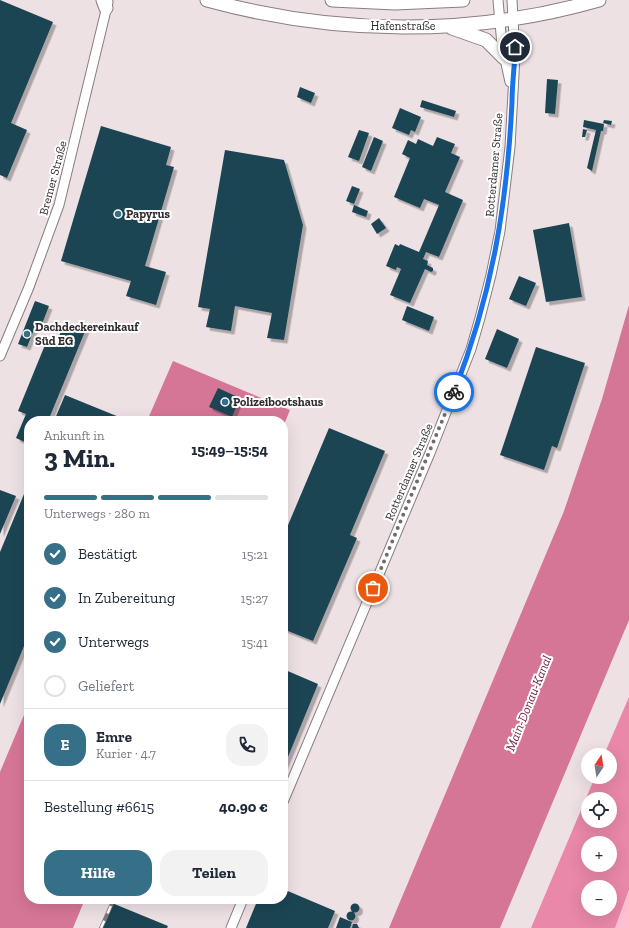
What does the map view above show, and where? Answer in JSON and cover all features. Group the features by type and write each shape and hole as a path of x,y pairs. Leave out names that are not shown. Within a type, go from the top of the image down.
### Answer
{"main road":[{"name":"Hafenstraße","path":"207,0 265,14 325,23 379,27 446,26 499,21 552,12 599,0"},
{"name":"Hafenstraße","path":"332,0 395,3 463,0"},
{"path":"446,26 486,40 504,58"}],"street":[{"name":"Rotterdamer Straße","path":"498,0 504,58 512,90"},
{"name":"Rotterdamer Straße","path":"288,790 430,453 471,349 491,275 500,230 510,147 515,56 512,0"},
{"name":"Bremer Straße","path":"0,356 29,287 59,205 106,3"},
{"path":"230,928 241,904"}],"shaded area":[{"path":"629,697 629,890 615,928 531,928 581,810 581,828 617,828 617,792 589,792 592,784 617,784 617,748 607,748"},
{"path":"629,891 629,928 615,928"}],"water":[{"name":"Main-Donau-Kanal","path":"629,305 629,620 500,928 389,928 564,511 602,399"},
{"path":"173,361 290,410 288,416 149,416"},
{"path":"24,715 24,904 83,904 73,928 0,928 0,772"}],"building":[{"path":"0,0 53,22 11,123 27,130 7,178 0,175"},
{"path":"547,79 558,80 555,114 545,113"},
{"path":"300,87 315,93 311,103 297,97"},
{"path":"422,100 456,111 454,117 420,107"},
{"path":"400,108 421,117 415,132 411,130 409,135 392,128"},
{"path":"584,120 604,124 592,171 587,168 596,130 583,127"},
{"path":"604,120 612,121 611,125 603,123"},
{"name":"Papyrus","path":"101,126 171,147 166,165 174,167 145,266 166,272 156,305 126,296 131,281 61,261"},
{"path":"583,129 587,130 585,137 582,137"},
{"path":"359,130 369,133 359,161 348,157"},
{"path":"374,137 383,141 371,171 362,167"},
{"path":"437,137 455,144 451,153 460,157 445,192 463,200 439,257 426,252 423,259 428,261 427,265 433,268 433,271 431,272 425,269 410,303 390,295 401,269 397,267 396,270 386,266 395,244 399,246 400,244 419,252 439,205 424,199 420,208 394,197 410,158 402,154 408,140 416,144 418,139 433,146"},
{"path":"225,150 284,160 303,225 284,340 267,338 272,313 235,306 231,331 206,327 210,309 198,307"},
{"path":"352,186 360,189 354,204 346,201"},
{"path":"354,205 368,211 366,217 352,212"},
{"path":"379,218 386,228 377,234 371,224"},
{"path":"569,223 582,297 546,302 533,230"},
{"path":"519,276 536,283 526,306 509,299"},
{"name":"Dachdeckereinkauf Süd EG","path":"35,301 49,306 42,324 37,322 27,347 18,344"},
{"path":"407,306 434,317 429,331 402,320"},
{"path":"65,321 86,329 50,416 25,416 26,414 18,411 47,340 56,344"},
{"path":"497,329 519,339 507,368 485,359"},
{"path":"536,347 585,363 557,448 552,446 544,470 500,455"},
{"name":"Polizeibootshaus","path":"218,388 240,398 232,416 209,407"},
{"path":"65,395 117,416 56,416"},
{"path":"24,419 24,442 16,438"},
{"path":"329,428 385,451 350,535 357,538 313,641 288,631 288,525"},
{"path":"0,490 16,496 0,534"},
{"path":"24,494 24,646 0,704 0,552"},
{"path":"288,671 318,684 288,757"},
{"path":"288,891 335,911 328,928 246,928 256,904 288,904"},
{"path":"112,904 168,926 167,928 101,928"},
{"path":"353,904 357,904 359,908 357,912 353,912 351,910 351,906"},
{"path":"349,912 353,912 355,916 353,920 349,920 347,918 347,914"},
{"path":"340,917 352,922 350,928 336,928"},
{"path":"353,924 357,924 359,928 352,928"}],"railway":[{"path":"101,928 112,904"}],"way so far":[{"path":"373,588 454,392"}],"place":[{"name":"Papyrus","path":"118,214"},
{"name":"Dachdeckereinkauf Süd EG","path":"27,334"},
{"name":"Polizeibootshaus","path":"225,402"}],"route":[{"path":"454,392 475,336 491,275 500,230 510,147 515,47"}]}
